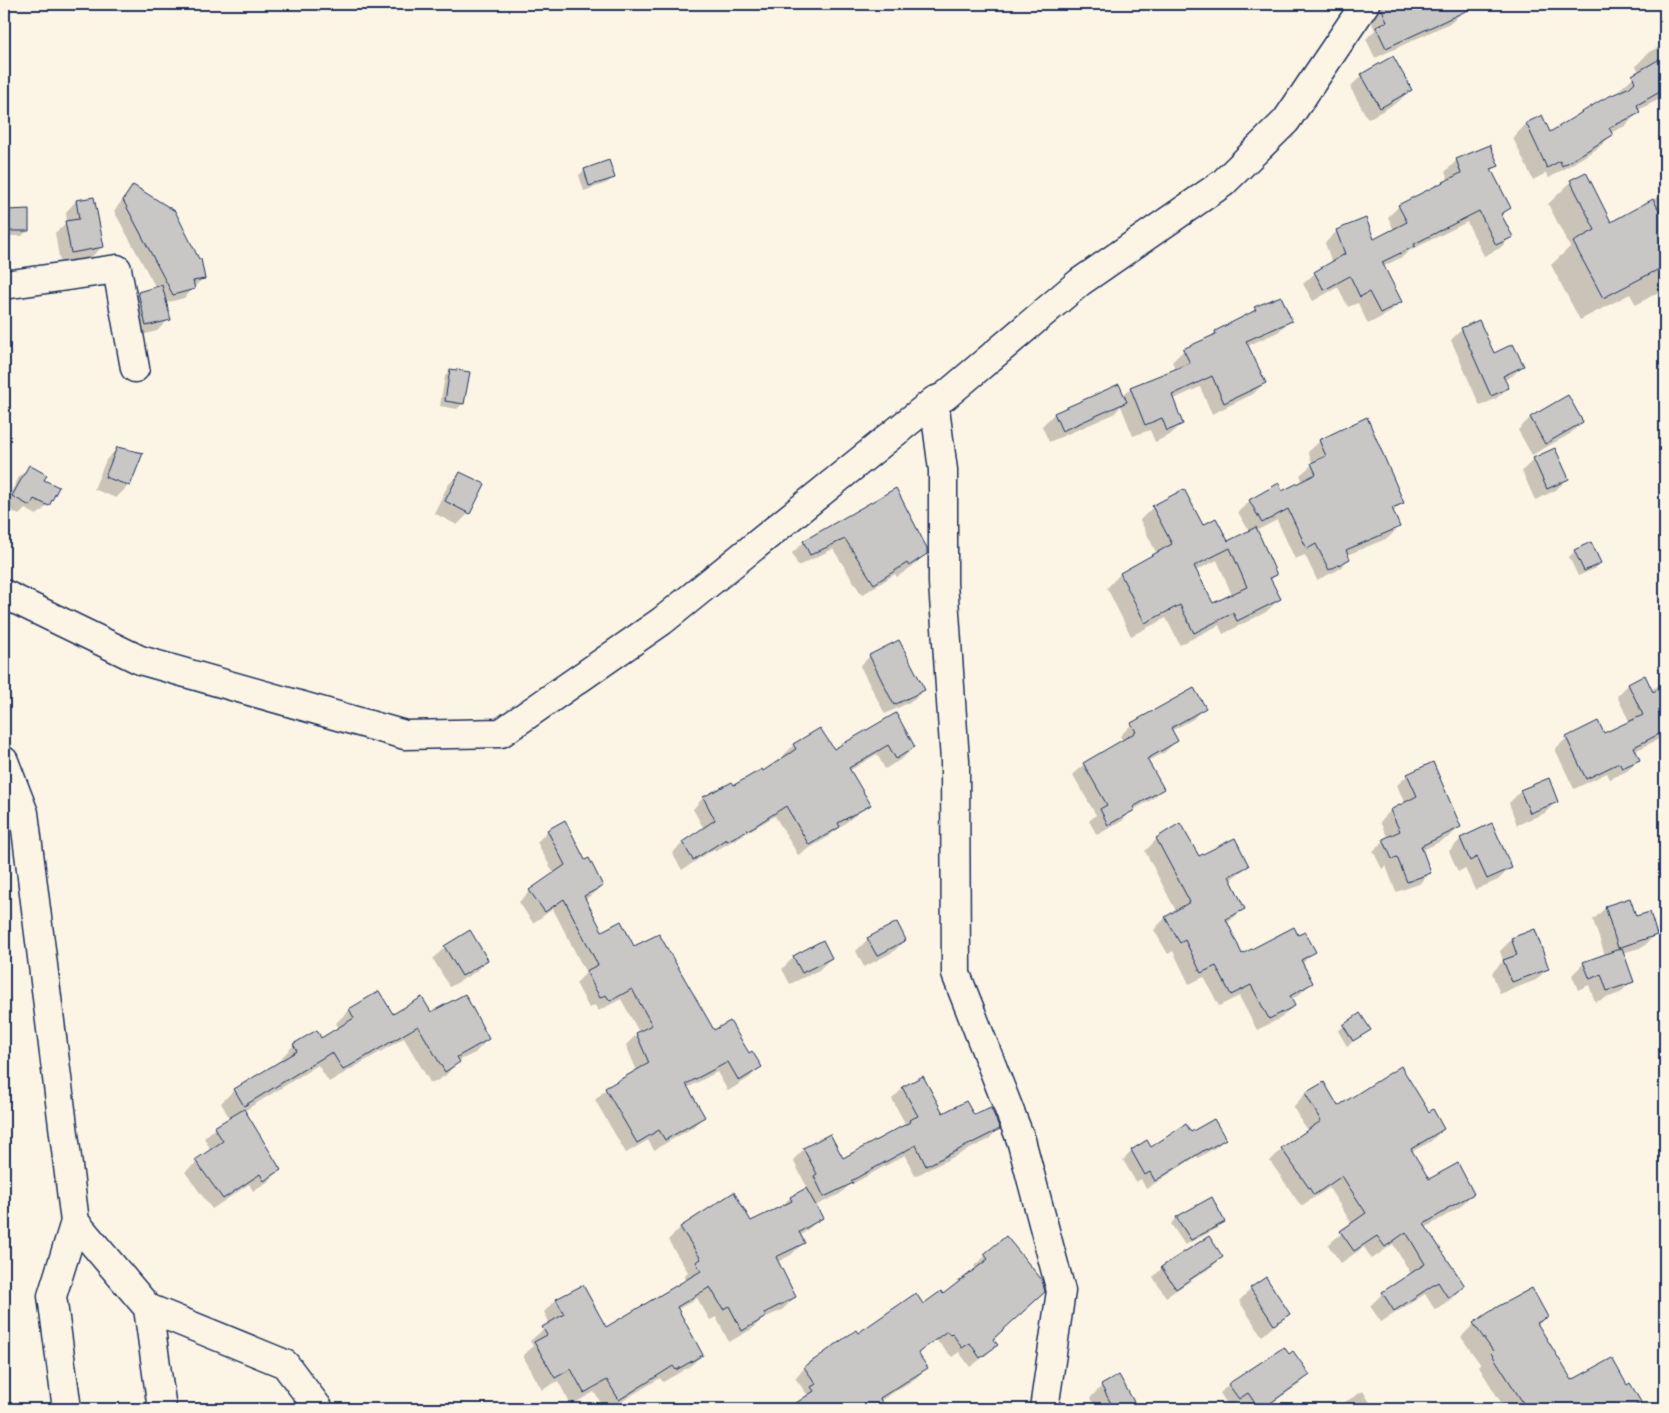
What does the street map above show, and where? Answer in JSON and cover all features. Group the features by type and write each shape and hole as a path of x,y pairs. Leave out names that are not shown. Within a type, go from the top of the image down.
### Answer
{"street":[{"path":"4,594 140,660 396,733 406,735 501,733 662,620 934,401 944,397 1080,282 1224,183 1286,121 1365,4"},
{"path":"4,285 117,269 135,368"},
{"path":"934,401 943,470 943,583 955,761 956,974 1021,1140 1061,1291 1044,1409"},
{"path":"4,761 24,813 75,1222 52,1296 67,1409"},
{"path":"75,1222 148,1308 285,1364 319,1409"},
{"path":"148,1308 162,1409"}],"building":[{"path":"1380,4 1481,4 1386,48 1376,27 1387,22"},
{"path":"1393,56 1412,90 1380,108 1361,74"},
{"path":"1665,56 1665,89 1637,105 1640,113 1609,128 1613,135 1562,166 1560,161 1547,168 1526,123 1542,115 1550,132 1603,99 1630,87 1635,82 1632,75"},
{"path":"1490,145 1499,166 1491,169 1511,208 1501,214 1513,237 1496,245 1479,211 1382,262 1402,302 1380,313 1369,292 1360,297 1350,276 1324,290 1314,272 1345,254 1336,230 1366,218 1374,239 1407,222 1398,205 1461,173 1456,159"},
{"path":"609,160 615,178 589,186 584,169"},
{"path":"1586,172 1611,222 1653,199 1660,212 1665,209 1665,266 1603,298 1573,242 1595,230 1570,180"},
{"path":"133,185 175,211 199,259 201,259 205,279 193,281 195,289 173,295 123,200"},
{"path":"94,197 104,247 71,253 65,221 79,219 76,200"},
{"path":"29,209 29,231 7,231 7,210"},
{"path":"162,285 171,320 146,326 138,292"},
{"path":"1281,296 1292,321 1246,341 1266,383 1224,403 1212,376 1172,395 1183,424 1167,431 1162,418 1145,425 1130,387 1190,363 1183,349 1216,334 1215,331 1256,310 1254,307"},
{"path":"1479,320 1494,353 1513,344 1524,366 1503,376 1509,388 1491,396 1461,328"},
{"path":"450,369 470,372 464,404 445,401"},
{"path":"1119,384 1127,402 1062,431 1054,413"},
{"path":"1568,395 1583,422 1545,444 1530,417"},
{"path":"1367,417 1404,503 1392,508 1400,527 1346,550 1350,559 1329,570 1316,544 1307,549 1288,509 1262,523 1249,500 1279,483 1282,491 1316,474 1311,463 1326,456 1319,440"},
{"path":"117,447 143,453 130,486 105,477"},
{"path":"1555,448 1569,479 1547,489 1533,458"},
{"path":"29,465 47,475 44,480 59,487 49,506 34,499 30,506 12,496"},
{"path":"460,472 485,484 470,514 445,501"},
{"path":"896,488 927,548 927,554 909,566 907,563 874,584 845,539 810,555 803,541"},
{"path":"1184,489 1203,525 1216,518 1228,541 1256,527 1277,575 1270,578 1281,599 1237,621 1233,613 1194,633 1180,605 1145,623 1120,573 1172,544 1152,506","holes":["1230,548 1247,587 1213,603 1194,566"]},
{"path":"1591,542 1601,563 1584,571 1574,550"},
{"path":"899,640 925,690 894,705 869,655"},
{"path":"1645,675 1653,692 1665,686 1665,731 1634,747 1640,760 1622,768 1619,763 1586,779 1566,737 1598,721 1604,733 1643,715 1628,684"},
{"path":"1194,688 1206,708 1171,728 1178,741 1147,759 1164,789 1133,807 1135,810 1108,825 1100,809 1107,805 1083,763 1136,732 1131,723"},
{"path":"896,713 915,747 896,759 888,745 849,768 871,805 838,823 840,827 809,845 786,806 755,826 727,841 726,839 693,860 682,842 715,820 703,797 732,782 734,785 762,769 763,771 796,749 793,744 820,728 834,749"},
{"path":"1433,762 1461,827 1421,846 1431,873 1407,882 1397,857 1392,859 1383,839 1400,831 1390,810 1417,796 1407,774"},
{"path":"1549,778 1558,802 1530,813 1520,790"},
{"path":"565,820 585,860 589,858 603,886 584,896 602,931 621,921 634,946 659,934 714,1030 730,1021 749,1053 752,1051 762,1067 739,1081 728,1062 686,1084 705,1117 665,1140 659,1130 637,1143 605,1088 649,1063 636,1033 652,1025 632,989 610,1001 606,995 600,998 586,971 598,965 564,899 545,912 529,890 565,865 547,830"},
{"path":"1180,823 1199,856 1235,838 1249,866 1229,876 1245,909 1226,919 1242,954 1294,927 1298,935 1305,932 1316,952 1301,960 1313,983 1290,996 1295,1006 1269,1019 1251,985 1231,995 1216,966 1201,973 1185,940 1180,943 1165,917 1190,902 1156,838"},
{"path":"1492,823 1512,868 1487,879 1477,857 1470,861 1460,838"},
{"path":"1630,898 1636,916 1650,912 1657,935 1618,948 1605,906"},
{"path":"897,922 906,940 877,956 867,938"},
{"path":"1535,929 1549,969 1512,982 1503,960 1517,955 1511,938"},
{"path":"470,930 488,960 462,976 444,946"},
{"path":"823,940 832,958 802,973 793,956"},
{"path":"1622,948 1634,982 1607,991 1601,974 1590,979 1583,962"},
{"path":"379,991 393,1014 422,997 431,1012 465,994 489,1039 457,1057 460,1062 445,1072 418,1026 343,1070 332,1052 244,1106 234,1089 297,1051 293,1044 317,1030 321,1038 354,1018 349,1009"},
{"path":"1360,1013 1371,1030 1353,1041 1343,1025"},
{"path":"1401,1066 1429,1112 1433,1109 1444,1129 1411,1149 1429,1179 1458,1163 1474,1194 1446,1209 1424,1224 1465,1286 1448,1298 1438,1282 1394,1311 1382,1292 1425,1264 1406,1232 1385,1247 1377,1236 1354,1251 1340,1231 1366,1213 1342,1176 1314,1195 1281,1148 1321,1121 1305,1093 1324,1082 1338,1106"},
{"path":"923,1076 943,1113 966,1101 974,1115 991,1108 1000,1129 926,1166 916,1145 851,1181 853,1183 824,1197 814,1176 817,1174 803,1148 830,1134 843,1158 910,1122 909,1120 918,1116 902,1087"},
{"path":"244,1109 281,1170 264,1181 260,1174 223,1199 195,1160 223,1141 214,1127"},
{"path":"1214,1119 1226,1139 1206,1149 1155,1181 1150,1172 1145,1175 1131,1150 1147,1140 1151,1147 1186,1124 1191,1132"},
{"path":"806,1188 823,1218 799,1232 805,1243 776,1257 796,1297 764,1313 766,1317 742,1331 729,1306 723,1309 710,1287 677,1307 703,1355 676,1370 673,1366 619,1400 607,1380 584,1393 571,1369 555,1378 534,1342 547,1335 542,1327 564,1314 556,1299 583,1285 606,1327 701,1271 696,1262 701,1259 680,1227 734,1192 751,1221 792,1201 790,1197"},
{"path":"1212,1197 1225,1222 1191,1240 1176,1217"},
{"path":"1006,1236 1042,1280 1045,1292 993,1339 998,1345 980,1358 970,1343 962,1348 952,1333 950,1335 947,1331 918,1353 928,1368 880,1398 884,1409 787,1409 814,1391 811,1387 816,1384 804,1367 856,1330 858,1333 916,1293 923,1304 941,1291 943,1294 988,1259 984,1254"},
{"path":"1209,1236 1223,1257 1176,1289 1161,1267"},
{"path":"1266,1277 1290,1314 1274,1325 1250,1288"},
{"path":"1532,1288 1548,1317 1537,1323 1572,1380 1612,1358 1627,1385 1630,1383 1641,1402 1630,1409 1527,1409 1491,1353 1493,1351 1473,1323 1497,1307"},
{"path":"1284,1347 1289,1354 1293,1351 1310,1375 1262,1409 1259,1409 1248,1393 1239,1399 1228,1384"},
{"path":"1119,1375 1138,1409 1114,1409 1101,1385"}]}
